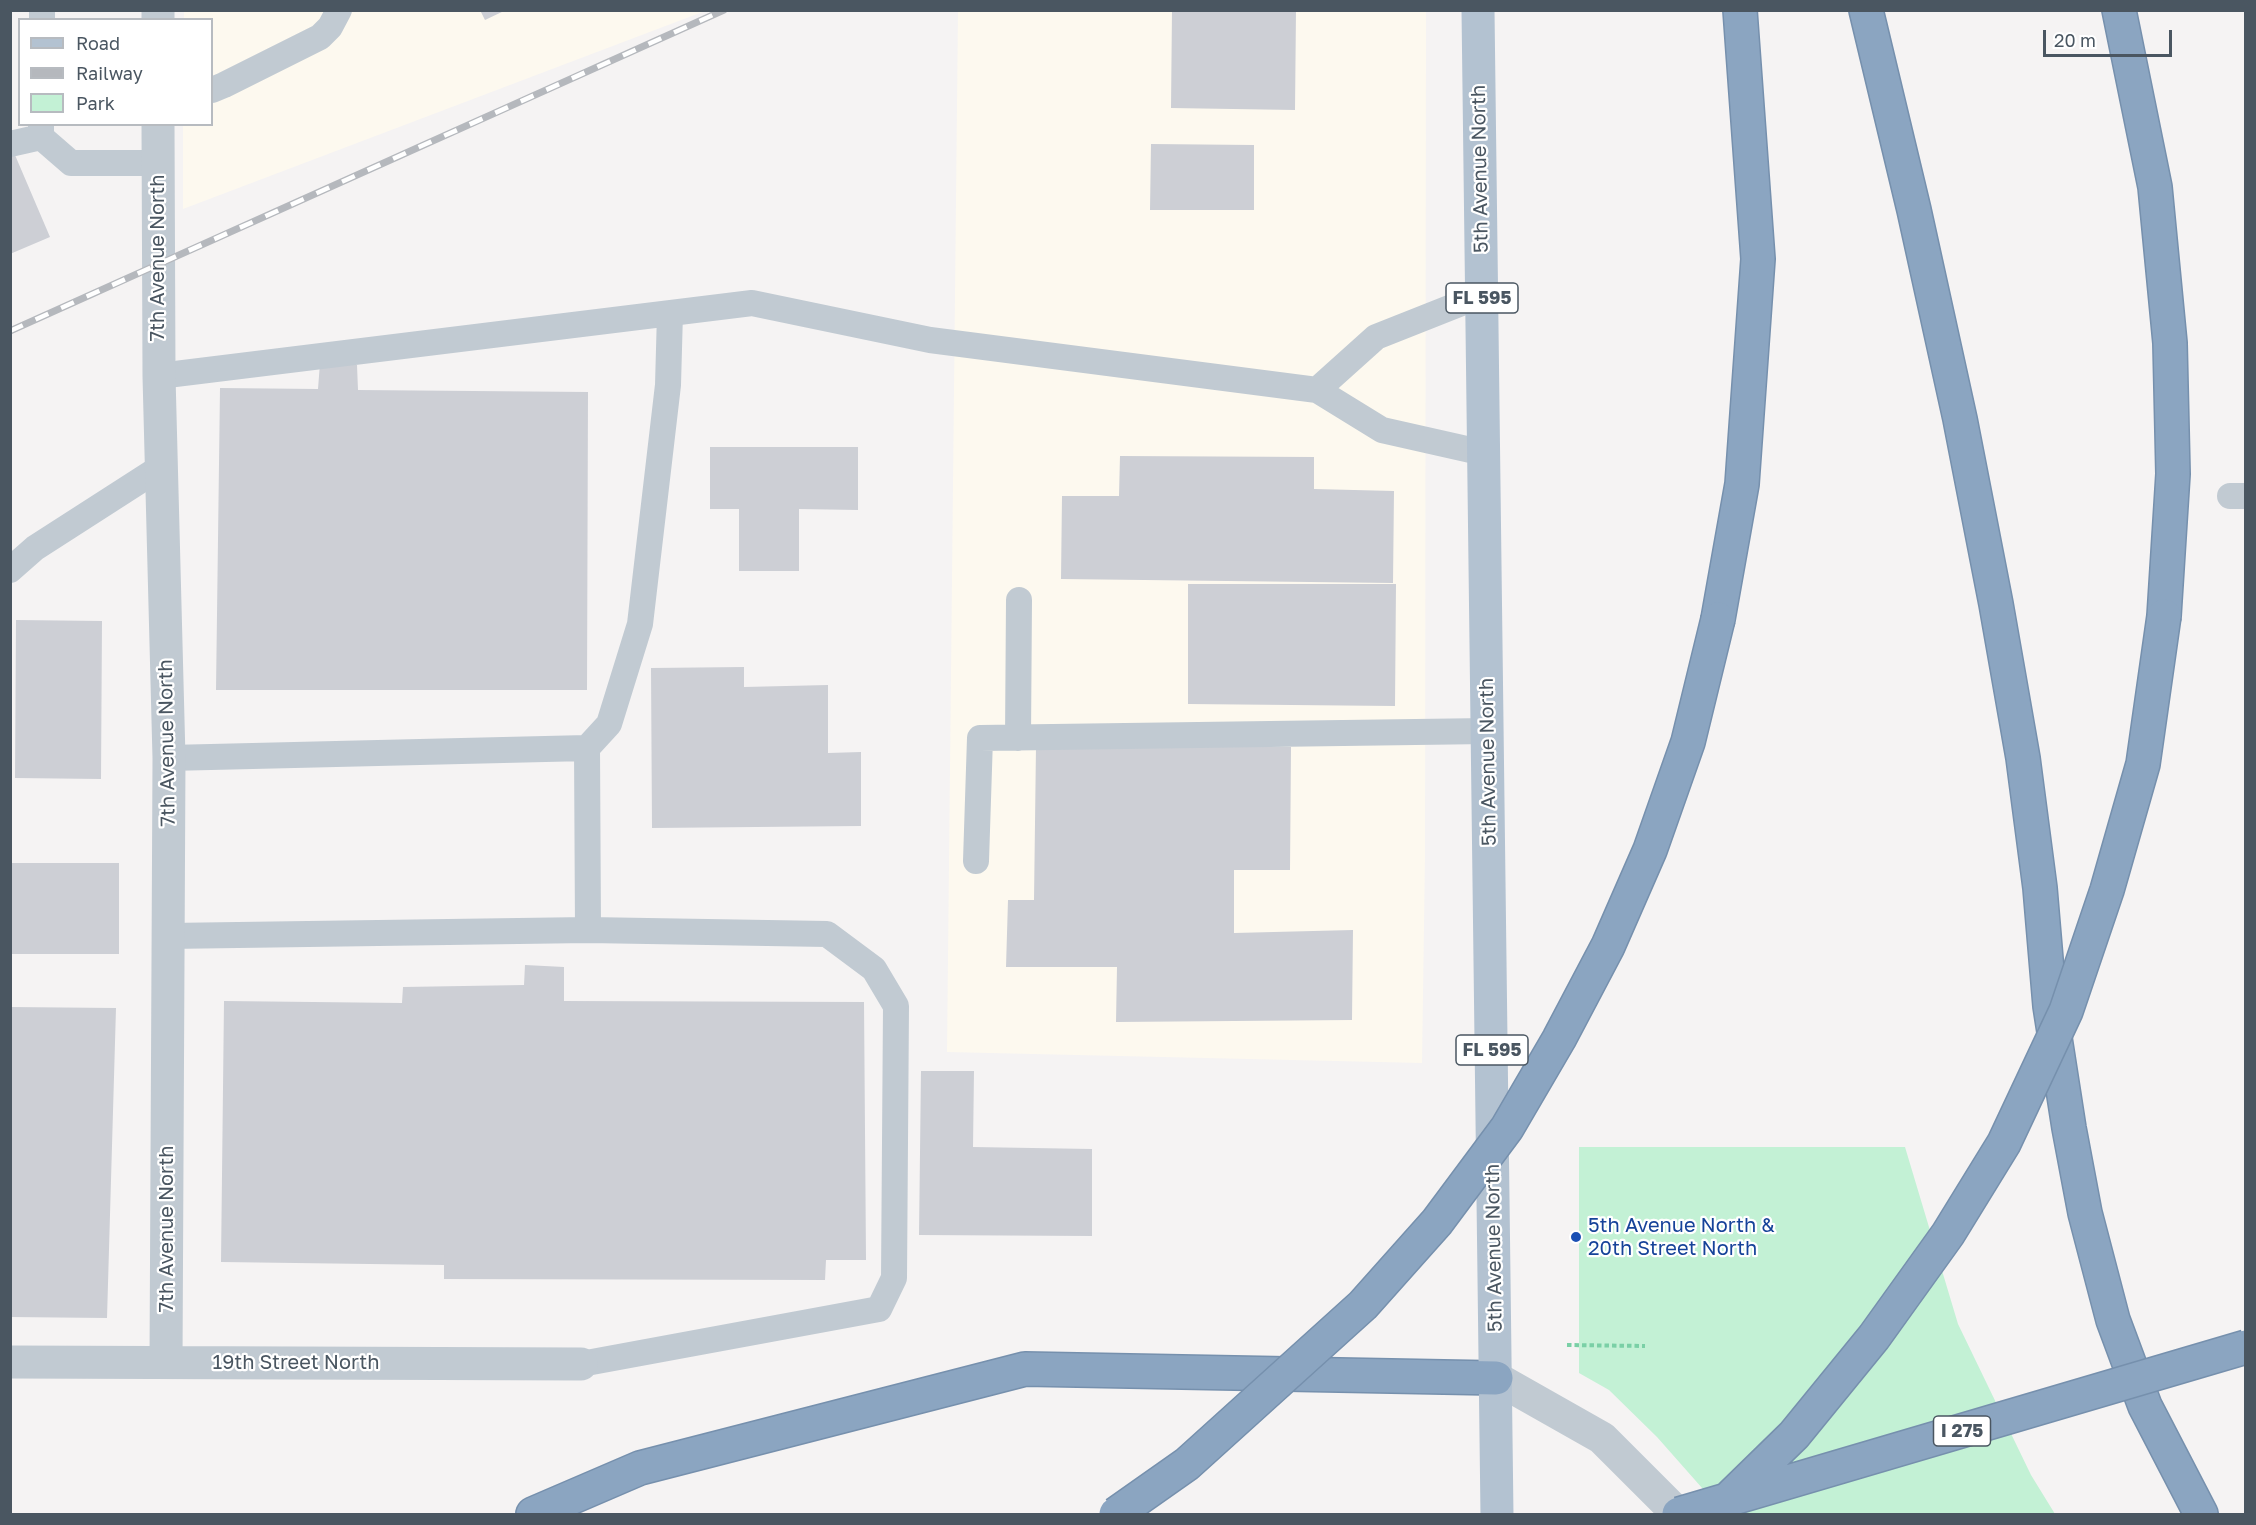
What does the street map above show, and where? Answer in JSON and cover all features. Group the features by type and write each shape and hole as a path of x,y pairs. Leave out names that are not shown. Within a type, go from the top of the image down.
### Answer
{"highway":[{"path":"1116,1515 1187,1464 1363,1305 1437,1222 1507,1128 1559,1039 1608,946 1650,850 1688,742 1718,619 1742,484 1758,259 1740,10"},
{"path":"1866,10 1958,408 1994,592 2023,758 2040,888 2050,1006 2085,1213 2113,1320 2145,1406 2201,1515"},
{"path":"1713,1515 1794,1435 1874,1337 1948,1234 2004,1143 2066,1011 2107,890 2144,764 2164,616 2173,474 2170,343 2155,187 2119,10"},
{"name":"I 275","path":"1678,1515 2246,1347"},
{"path":"532,1515 640,1468 1025,1369 1496,1378"}],"main road":[{"name":"5th Avenue North","path":"1478,10 1497,1515"}],"street":[{"name":"7th Avenue North","path":"158,126 159,376 169,758 166,1362"},
{"name":"19th Street North","path":"10,1362 581,1364"},
{"path":"1496,1378 1602,1438 1678,1515"}],"lane":[{"path":"213,90 320,37 330,27 339,10"},
{"path":"10,144 41,131 71,163 158,163"},
{"path":"1317,390 1376,337 1482,295"},
{"path":"159,376 752,303 930,340 1317,390 1382,430 1484,453"},
{"path":"588,930 587,748 609,724 640,624 668,385 670,313"},
{"path":"10,570 35,548 161,467"},
{"path":"1018,738 1019,600"},
{"path":"976,861 980,738 1488,731"},
{"path":"169,758 587,748"},
{"path":"168,936 588,930 827,934 874,969 896,1006 894,1278 879,1309 581,1364"}],"path":[{"path":"1567,1344 1645,1346"}],"shaded area":[{"path":"184,11 705,11 183,209 183,126 213,126 213,18 184,18"},
{"path":"958,11 1426,11 1425,857 1422,1063 947,1052"}],"green space":[{"path":"1579,1147 1905,1147 1958,1324 2031,1475 2055,1514 1725,1514 1657,1437 1609,1390 1579,1373"}],"building":[{"path":"480,10 506,10 485,20"},
{"path":"1172,10 1296,10 1295,110 1171,108"},
{"path":"1151,144 1254,145 1254,210 1150,210"},
{"path":"15,155 50,237 10,254 10,157"},
{"path":"320,363 357,365 358,390 588,392 587,690 216,690 220,388 318,389"},
{"path":"710,447 858,447 858,510 799,509 799,571 739,571 739,509 710,509"},
{"path":"1120,456 1314,457 1314,489 1394,491 1393,583 1061,579 1062,496 1119,496"},
{"path":"1188,584 1396,584 1395,706 1188,704"},
{"path":"16,620 102,621 101,779 15,778"},
{"path":"744,667 744,687 828,685 828,753 861,752 861,826 652,828 651,668"},
{"path":"1036,746 1291,747 1290,870 1234,870 1234,933 1353,930 1352,1020 1116,1022 1117,967 1006,967 1008,900 1034,900"},
{"path":"10,863 119,863 119,954 10,954"},
{"path":"525,965 564,967 564,1001 864,1002 866,1260 826,1260 825,1280 444,1279 444,1265 221,1262 224,1001 402,1003 403,987 524,985"},
{"path":"10,1007 116,1008 107,1318 10,1317"},
{"path":"921,1071 974,1071 973,1147 1092,1149 1092,1236 919,1235"}],"railway":[{"path":"10,331 724,10"}],"place":[{"name":"5th Avenue North & 20th Street North","path":"1576,1237"}]}
